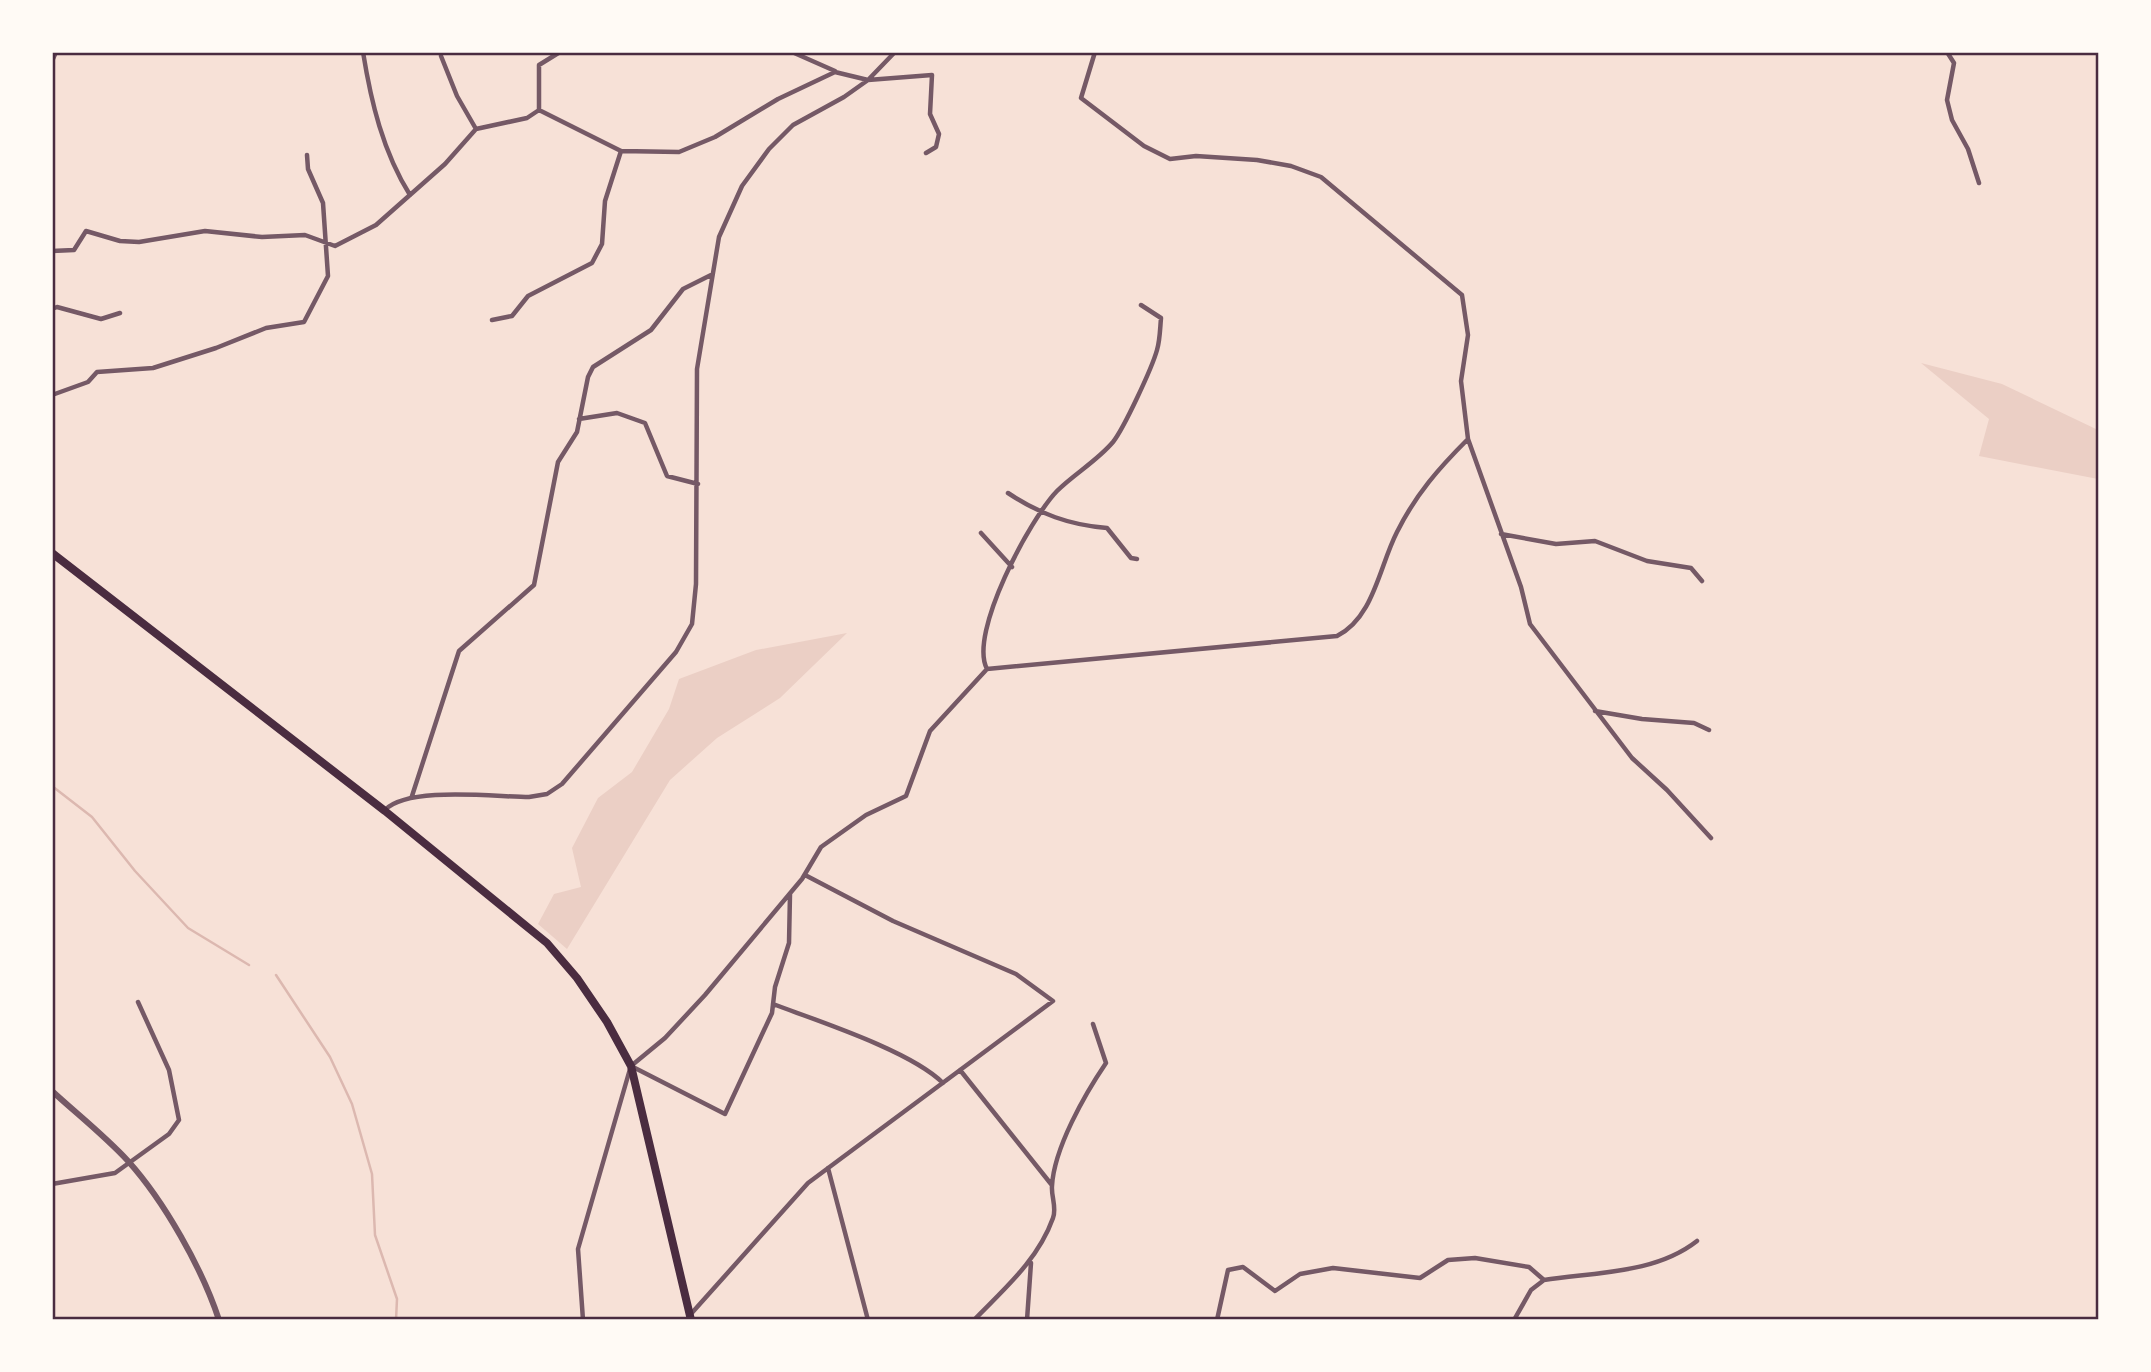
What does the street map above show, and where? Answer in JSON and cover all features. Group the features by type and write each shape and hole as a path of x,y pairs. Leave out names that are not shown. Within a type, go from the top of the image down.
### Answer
{"highway":[{"path":"52,553 385,811 547,943 577,978 631,1066 690,1318"}],"street":[{"path":"52,61 56,52"},
{"path":"363,52 370,97 382,127 391,164 410,195"},
{"path":"539,110 539,65 560,52"},
{"path":"792,52 835,72 868,80 932,75 930,114 939,134 936,147 926,153"},
{"path":"385,811 391,804 412,796 529,797 547,794 562,784 676,652 691,624 696,584 697,369 710,275 719,237 742,186 769,149 793,125 844,97 868,80 895,52"},
{"path":"1095,52 1081,98 1144,146 1170,159 1196,156 1257,160 1291,166 1321,177 1462,295 1468,335 1461,382 1468,439 1521,587 1530,624 1632,758 1667,790 1711,838"},
{"path":"1947,52 1954,63 1948,100 1952,120 1968,149 1979,183"},
{"path":"441,56 457,96 476,129"},
{"path":"539,110 621,151 679,152 715,137 778,99 835,72"},
{"path":"52,251 74,250 86,231 120,241 139,242 205,231 262,237 306,235 335,246 376,225 446,164 476,129 527,118 539,110"},
{"path":"492,320 512,316 528,296 592,263 602,244 606,201 621,151"},
{"path":"52,395 88,382 97,372 153,368 216,348 266,328 304,322 328,276 323,204 308,169 307,155"},
{"path":"412,796 459,651 534,585 558,462 577,432 588,377 593,367 651,330 683,289 710,275"},
{"path":"987,669 981,659 983,638 995,600 1039,514 1058,490 1076,478 1114,440 1157,350 1161,318 1141,305"},
{"path":"52,309 57,307 101,319 120,313"},
{"path":"579,419 617,412 645,423 667,476 698,484"},
{"path":"583,1320 578,1249 631,1066 665,1038 705,995 805,875 821,847 866,815 906,796 930,731 987,669 1337,636 1352,629 1370,600 1396,533 1430,476 1468,439"},
{"path":"1008,493 1039,514 1081,526 1107,528 1131,558 1137,559"},
{"path":"981,533 1012,567"},
{"path":"1500,534 1556,544 1595,541 1647,561 1691,568 1702,581"},
{"path":"1594,711 1642,719 1694,723 1709,730"},
{"path":"690,1318 808,1183 1053,1001 1016,974 892,921 805,875"},
{"path":"631,1066 725,1114 772,1013 775,987 789,943 790,894"},
{"path":"52,1184 115,1173 128,1161 169,1134 179,1120 169,1070 138,1002"},
{"path":"773,1004 862,1038 933,1073 943,1083"},
{"path":"974,1320 1031,1262 1055,1215 1052,1185 1079,1103 1106,1063 1093,1024"},
{"path":"960,1070 1052,1185"},
{"path":"52,1091 128,1161 157,1199 180,1237 219,1320"},
{"path":"828,1168 868,1320"},
{"path":"1514,1320 1531,1290 1544,1280 1644,1267 1679,1256 1697,1241"},
{"path":"1217,1320 1228,1270 1244,1267 1275,1291 1300,1274 1333,1268 1420,1278 1448,1260 1475,1258 1529,1267 1544,1280"},
{"path":"1027,1320 1031,1262"}],"shaded area":[{"path":"1921,363 2002,384 2098,430 2098,479 1979,456 1989,419"},
{"path":"847,633 780,698 717,738 670,780 567,949 538,924 554,894 581,887 572,848 598,798 632,772 669,709 679,679 756,650"}],"waterway":[{"path":"52,786 92,817 135,871 188,928 249,965"},
{"path":"276,975 330,1057 352,1104 372,1174 375,1235 397,1299 396,1320"}]}
